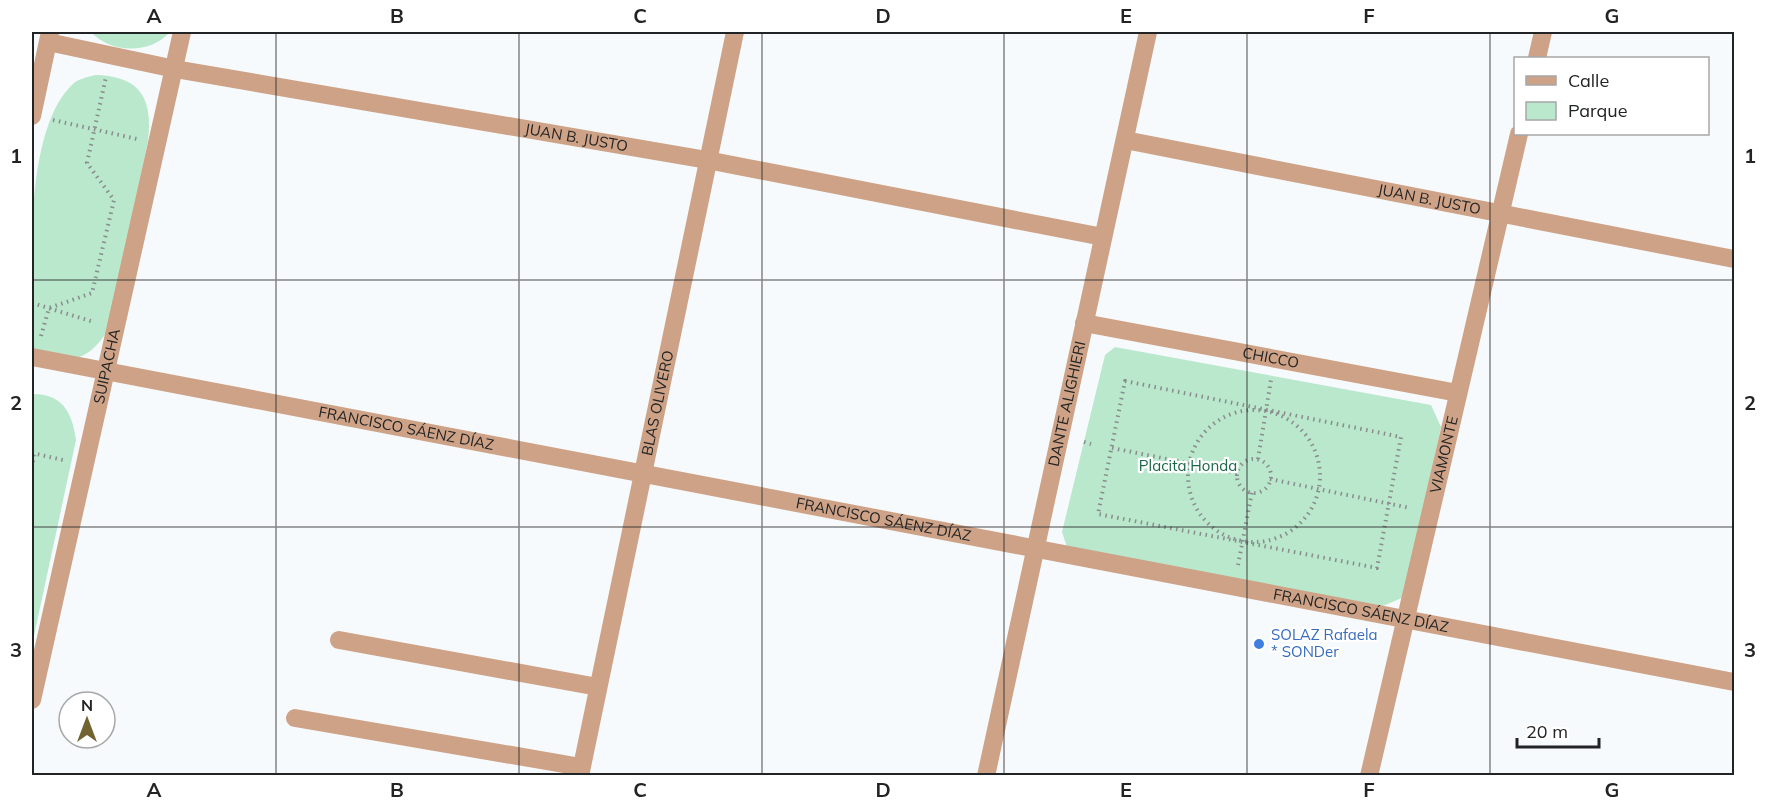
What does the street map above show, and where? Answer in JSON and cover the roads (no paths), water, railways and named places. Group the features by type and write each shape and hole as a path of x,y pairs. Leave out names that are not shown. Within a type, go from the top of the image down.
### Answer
{"street":[{"name":"SUIPACHA","path":"32,700 182,32"},
{"name":"BLAS OLIVERO","path":"580,771 735,32"},
{"name":"DANTE ALIGHIERI","path":"986,776 1148,32"},
{"path":"1537,57 1543,32"},
{"name":"JUAN B. JUSTO","path":"49,37 112,55 175,69 707,160 1103,237"},
{"path":"32,116 49,37"},
{"name":"VIAMONTE","path":"1369,776 1519,135"},
{"name":"JUAN B. JUSTO","path":"1125,140 1734,259"},
{"name":"CHICCO","path":"1084,323 1458,393"},
{"name":"FRANCISCO SÁENZ DÍAZ","path":"33,357 1734,682"},
{"path":"339,640 598,687"},
{"path":"295,718 580,771"}],"place":[{"name":"SOLAZ Rafaela * SONDer","path":"1259,644"}],"park label":[{"name":"Placita Honda","path":"1188,466"}]}
